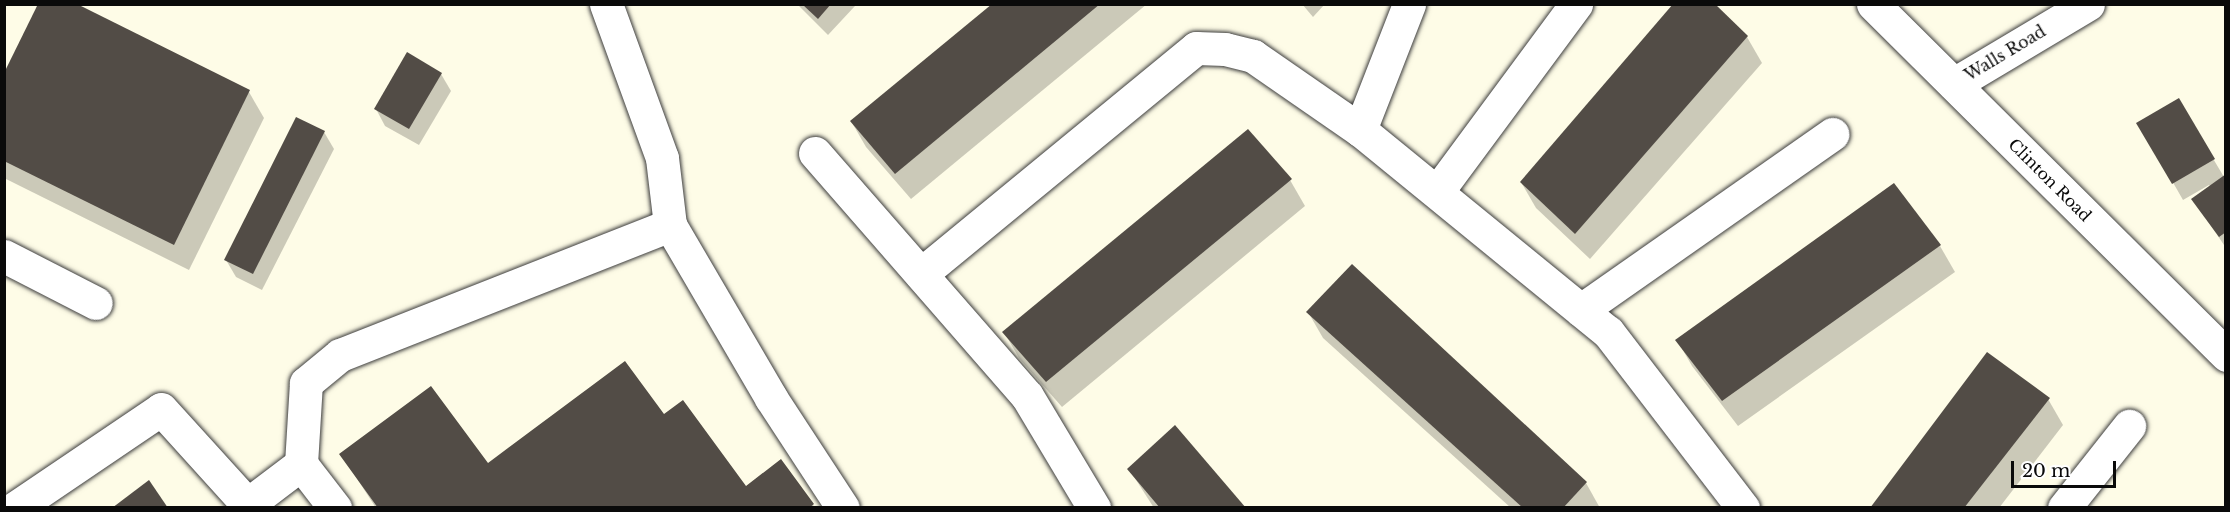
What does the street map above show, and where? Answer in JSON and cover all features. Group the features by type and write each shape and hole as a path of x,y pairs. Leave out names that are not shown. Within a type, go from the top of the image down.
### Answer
{"street":[{"path":"606,4 662,158 670,225 771,398 843,507"},
{"path":"1360,130 1409,4"},
{"path":"1437,192 1576,4"},
{"name":"Clinton Road","path":"1873,4 2226,355"},
{"name":"Walls Road","path":"1954,84 2088,4"},
{"path":"921,274 1196,48 1225,49 1253,56 1360,130 1608,332 1743,507"},
{"path":"1581,310 1832,134"},
{"path":"815,153 1027,396 1094,507"},
{"path":"334,507 301,464 306,383 340,355 670,225"},
{"path":"4,256 96,303"},
{"path":"15,507 162,409 245,506 301,464"},
{"path":"2064,507 2129,426"}],"building":[{"path":"38,4 77,4 250,90 174,245 4,161 4,73"},
{"path":"802,4 831,4 818,19"},
{"path":"992,4 1100,4 895,174 850,121"},
{"path":"1673,4 1715,4 1748,36 1575,234 1520,182"},
{"path":"407,52 442,73 409,129 374,109"},
{"path":"2179,98 2215,159 2172,184 2136,123"},
{"path":"296,117 325,131 253,274 224,260"},
{"path":"1248,129 1292,179 1046,382 1002,332"},
{"path":"2226,174 2226,232 2219,237 2191,199"},
{"path":"1894,183 1941,245 1722,401 1675,340"},
{"path":"1352,264 1587,482 1563,508 1523,508 1306,312"},
{"path":"1987,352 2050,398 1964,508 1870,508"},
{"path":"625,361 664,414 683,400 746,486 781,459 814,504 809,508 378,508 339,454 431,386 488,463"},
{"path":"1175,425 1246,508 1160,508 1127,469"},
{"path":"149,480 168,508 112,508"}]}
